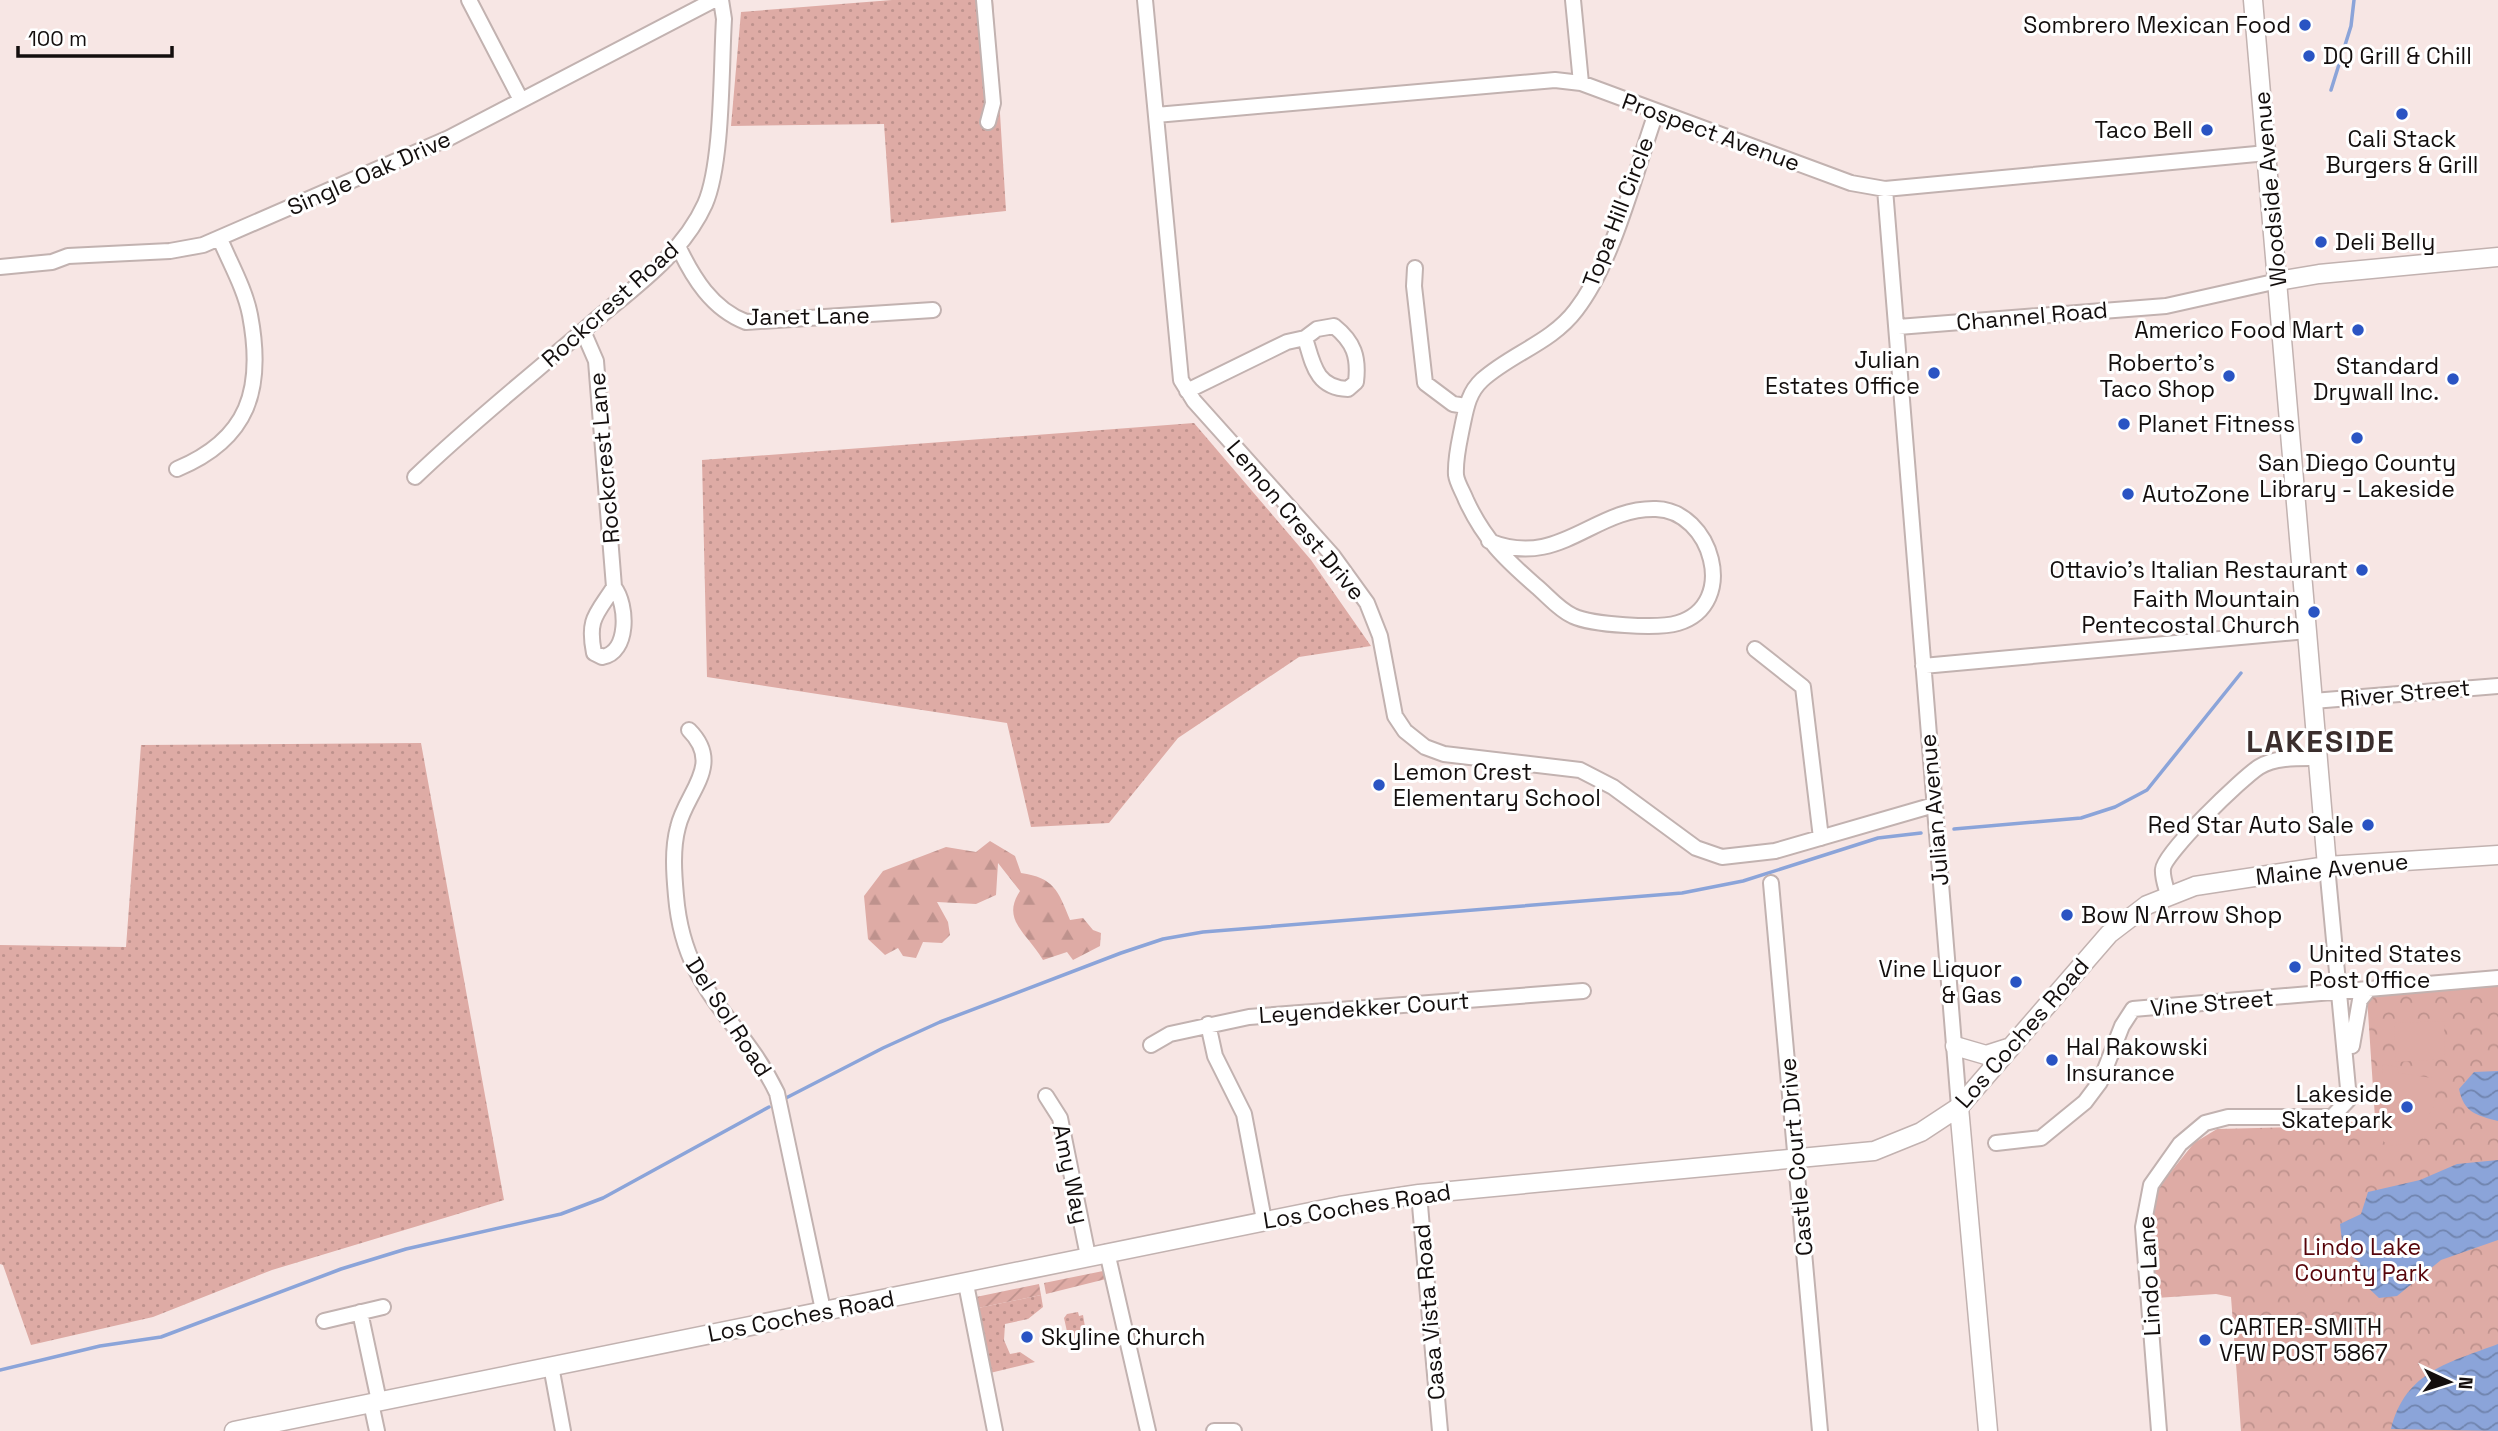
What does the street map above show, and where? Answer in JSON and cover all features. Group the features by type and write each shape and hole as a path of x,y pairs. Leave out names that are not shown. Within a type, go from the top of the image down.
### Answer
{"main road":[{"name":"Woodside Avenue","path":"2253,0 2327,866"},
{"name":"Channel Road","path":"2278,281 2319,274 2498,257"},
{"name":"Maine Avenue","path":"2168,895 2195,886 2327,866 2498,855"},
{"name":"Los Coches Road","path":"234,1431 297,1425 375,1402 823,1310 966,1284 998,1274 1264,1220 1419,1194 1850,1155 1887,1147 1933,1125 1959,1107 2109,934 2147,905 2168,895"},
{"path":"1955,1046 1986,1055 2014,1045"},
{"name":"Julian Avenue","path":"1959,1107 1988,1431"}],"street":[{"path":"469,0 521,100"},
{"name":"Single Oak Drive","path":"0,267 52,261 68,256 170,251 220,239 428,148 714,0"},
{"name":"Rockcrest Road","path":"415,477 467,427 583,331 678,246 705,204 714,170 724,19 721,0"},
{"path":"984,0 993,103 988,122"},
{"name":"Lemon Crest Drive","path":"1146,0 1178,362 1186,391 1333,556 1367,603 1380,636 1392,707 1405,731 1418,743 1444,754 1580,770 1613,787 1696,848 1714,856 1756,855 1934,805"},
{"path":"1573,0 1581,83"},
{"name":"Prospect Avenue","path":"1156,115 1555,80 1581,83 1851,183 1885,189 2267,153"},
{"name":"Topa Hill Circle","path":"1489,541 1511,550 1526,551 1578,534 1619,516 1659,508 1674,513 1692,527 1709,551 1715,571 1712,590 1703,606 1688,620 1669,626 1587,622 1570,615 1506,562 1489,541 1478,527 1456,478 1456,458 1468,398 1482,380 1552,336 1577,310 1603,264 1656,113"},
{"name":"Julian Avenue","path":"1885,189 1959,1107"},
{"path":"177,468 202,458 223,443 240,423 252,394 255,375 250,313 220,239"},
{"name":"Janet Lane","path":"678,246 690,271 718,306 746,322 933,310"},
{"path":"2498,257 2498,266"},
{"path":"1415,268 1414,286 1425,383 1453,404 1466,406"},
{"name":"Channel Road","path":"1898,327 2166,306 2278,281"},
{"path":"1186,391 1287,342 1305,338 1317,329 1334,326 1350,338 1356,352 1356,382 1348,389 1335,389 1324,383 1315,373 1305,338"},
{"name":"Rockcrest Lane","path":"583,331 596,362 614,587"},
{"path":"1923,666 2307,631"},
{"path":"1755,649 1803,687 1821,838"},
{"name":"River Street","path":"2313,701 2498,685"},
{"name":"Del Sol Road","path":"690,730 699,742 704,768 701,780 682,812 675,840 676,895 685,947 706,991 761,1063 777,1093 823,1310"},
{"path":"2168,895 2162,868 2168,856 2221,799 2260,766 2277,761 2317,758"},
{"name":"Woodside Avenue","path":"2189,1135 2205,1124 2228,1117 2332,1117 2349,1099 2327,866"},
{"name":"Castle Court Drive","path":"1771,883 1820,1431"},
{"name":"Vine Street","path":"1996,1143 2041,1138 2085,1102 2100,1082 2122,1026 2133,1009 2498,978"},
{"path":"2348,1071 2356,1014 2362,993 2369,989"},
{"name":"Leyendekker Court","path":"1151,1045 1170,1034 1249,1017 1583,991"},
{"path":"1208,1024 1215,1056 1244,1114 1264,1220"},
{"name":"Amy Way","path":"1046,1096 1060,1118 1088,1256"},
{"name":"Lindo Lane","path":"2159,1431 2143,1227 2151,1185 2189,1135"},
{"name":"Casa Vista Road","path":"1419,1194 1440,1431"},
{"path":"1107,1252 1148,1431"},
{"path":"966,1284 995,1431"},
{"path":"324,1321 383,1307"},
{"path":"360,1312 375,1402 377,1431"},
{"path":"551,1366 563,1431"},
{"path":"1214,1431 1234,1431"}],"green space":[{"path":"892,0 993,0 1006,211 891,223 884,124 731,126 741,12"},
{"path":"1194,423 1311,560 1371,646 1299,657 1178,738 1109,823 1031,827 1007,723 707,677 702,460"},
{"path":"421,743 504,1200 272,1270 153,1317 31,1345 3,1265 0,1264 0,945 126,947 141,745"},
{"path":"990,841 1015,856 1021,873 1048,882 1058,893 1070,920 1083,918 1093,930 1101,933 1100,946 1073,960 1067,952 1043,960 1014,918 1015,901 1020,891 998,863 996,895 976,904 937,902 948,922 950,935 942,943 923,942 916,958 903,956 898,948 885,955 868,939 864,896 883,871 946,847 976,852"},
{"name":"Lindo Lake County Park","path":"2498,986 2498,1431 2241,1431 2231,1297 2216,1294 2156,1298 2149,1231 2150,1208 2158,1188 2194,1143 2217,1129 2331,1126 2375,1118 2367,997"},
{"path":"2444,1021 2445,1059 2396,1062 2394,1023"},
{"name":"Lakeside Skatepark","path":"2383,1064 2397,1067 2399,1073 2432,1078 2429,1091 2436,1103 2427,1119 2434,1126 2424,1139 2418,1135 2410,1143 2390,1146 2384,1142 2382,1135 2387,1126 2379,1114"},
{"path":"1108,1270 1110,1278 1046,1294 1044,1283"},
{"path":"1039,1284 1041,1295 978,1308 976,1297"},
{"path":"1041,1295 1043,1307 1028,1319 1005,1324 1004,1340 1010,1354 1020,1352 1035,1362 990,1373 978,1308"},
{"path":"1078,1312 1079,1316 1083,1315 1086,1333 1073,1339 1068,1336 1064,1318 1067,1314"}],"water":[{"path":"2498,1071 2498,1121 2472,1112 2464,1103 2459,1089 2474,1072"},
{"path":"2498,1160 2498,1240 2441,1260 2397,1296 2379,1298 2363,1283 2360,1263 2343,1249 2340,1224 2361,1214 2368,1192 2420,1180 2457,1164"},
{"path":"2498,1344 2498,1431 2391,1429 2398,1409 2419,1381 2447,1364"}],"waterway":[{"path":"2331,90 2351,26 2354,0"},
{"path":"1954,829 2081,818 2115,807 2147,790 2241,673"},
{"path":"784,1099 940,1022 1163,939 1203,932 1682,893 1743,881 1878,838 1921,833"},
{"path":"0,1370 100,1346 161,1337 341,1269 406,1249 561,1214 603,1198 769,1107"}],"place":[{"name":"Sombrero Mexican Food","path":"2305,25"},
{"name":"DQ Grill & Chill","path":"2309,56"},
{"name":"Cali Stack Burgers & Grill","path":"2402,114"},
{"name":"Taco Bell","path":"2207,130"},
{"name":"Deli Belly","path":"2321,242"},
{"name":"Americo Food Mart","path":"2358,330"},
{"name":"Julian Estates Office","path":"1934,373"},
{"name":"Roberto's Taco Shop","path":"2229,376"},
{"name":"Standard Drywall Inc.","path":"2453,379"},
{"name":"Planet Fitness","path":"2124,424"},
{"name":"San Diego County Library - Lakeside","path":"2357,438"},
{"name":"AutoZone","path":"2128,494"},
{"name":"Ottavio's Italian Restaurant","path":"2362,570"},
{"name":"Faith Mountain Pentecostal Church","path":"2314,612"},
{"name":"Lemon Crest Elementary School","path":"1379,785"},
{"name":"Red Star Auto Sale","path":"2368,825"},
{"name":"Bow N Arrow Shop","path":"2067,915"},
{"name":"United States Post Office","path":"2295,967"},
{"name":"Vine Liquor & Gas","path":"2016,982"},
{"name":"Hal Rakowski Insurance","path":"2052,1060"},
{"name":"Lakeside Skatepark","path":"2407,1107"},
{"name":"Skyline Church","path":"1027,1337"},
{"name":"CARTER-SMITH VFW POST 5867","path":"2205,1340"}],"district":[{"name":"LAKESIDE","path":"2321,741"}]}
